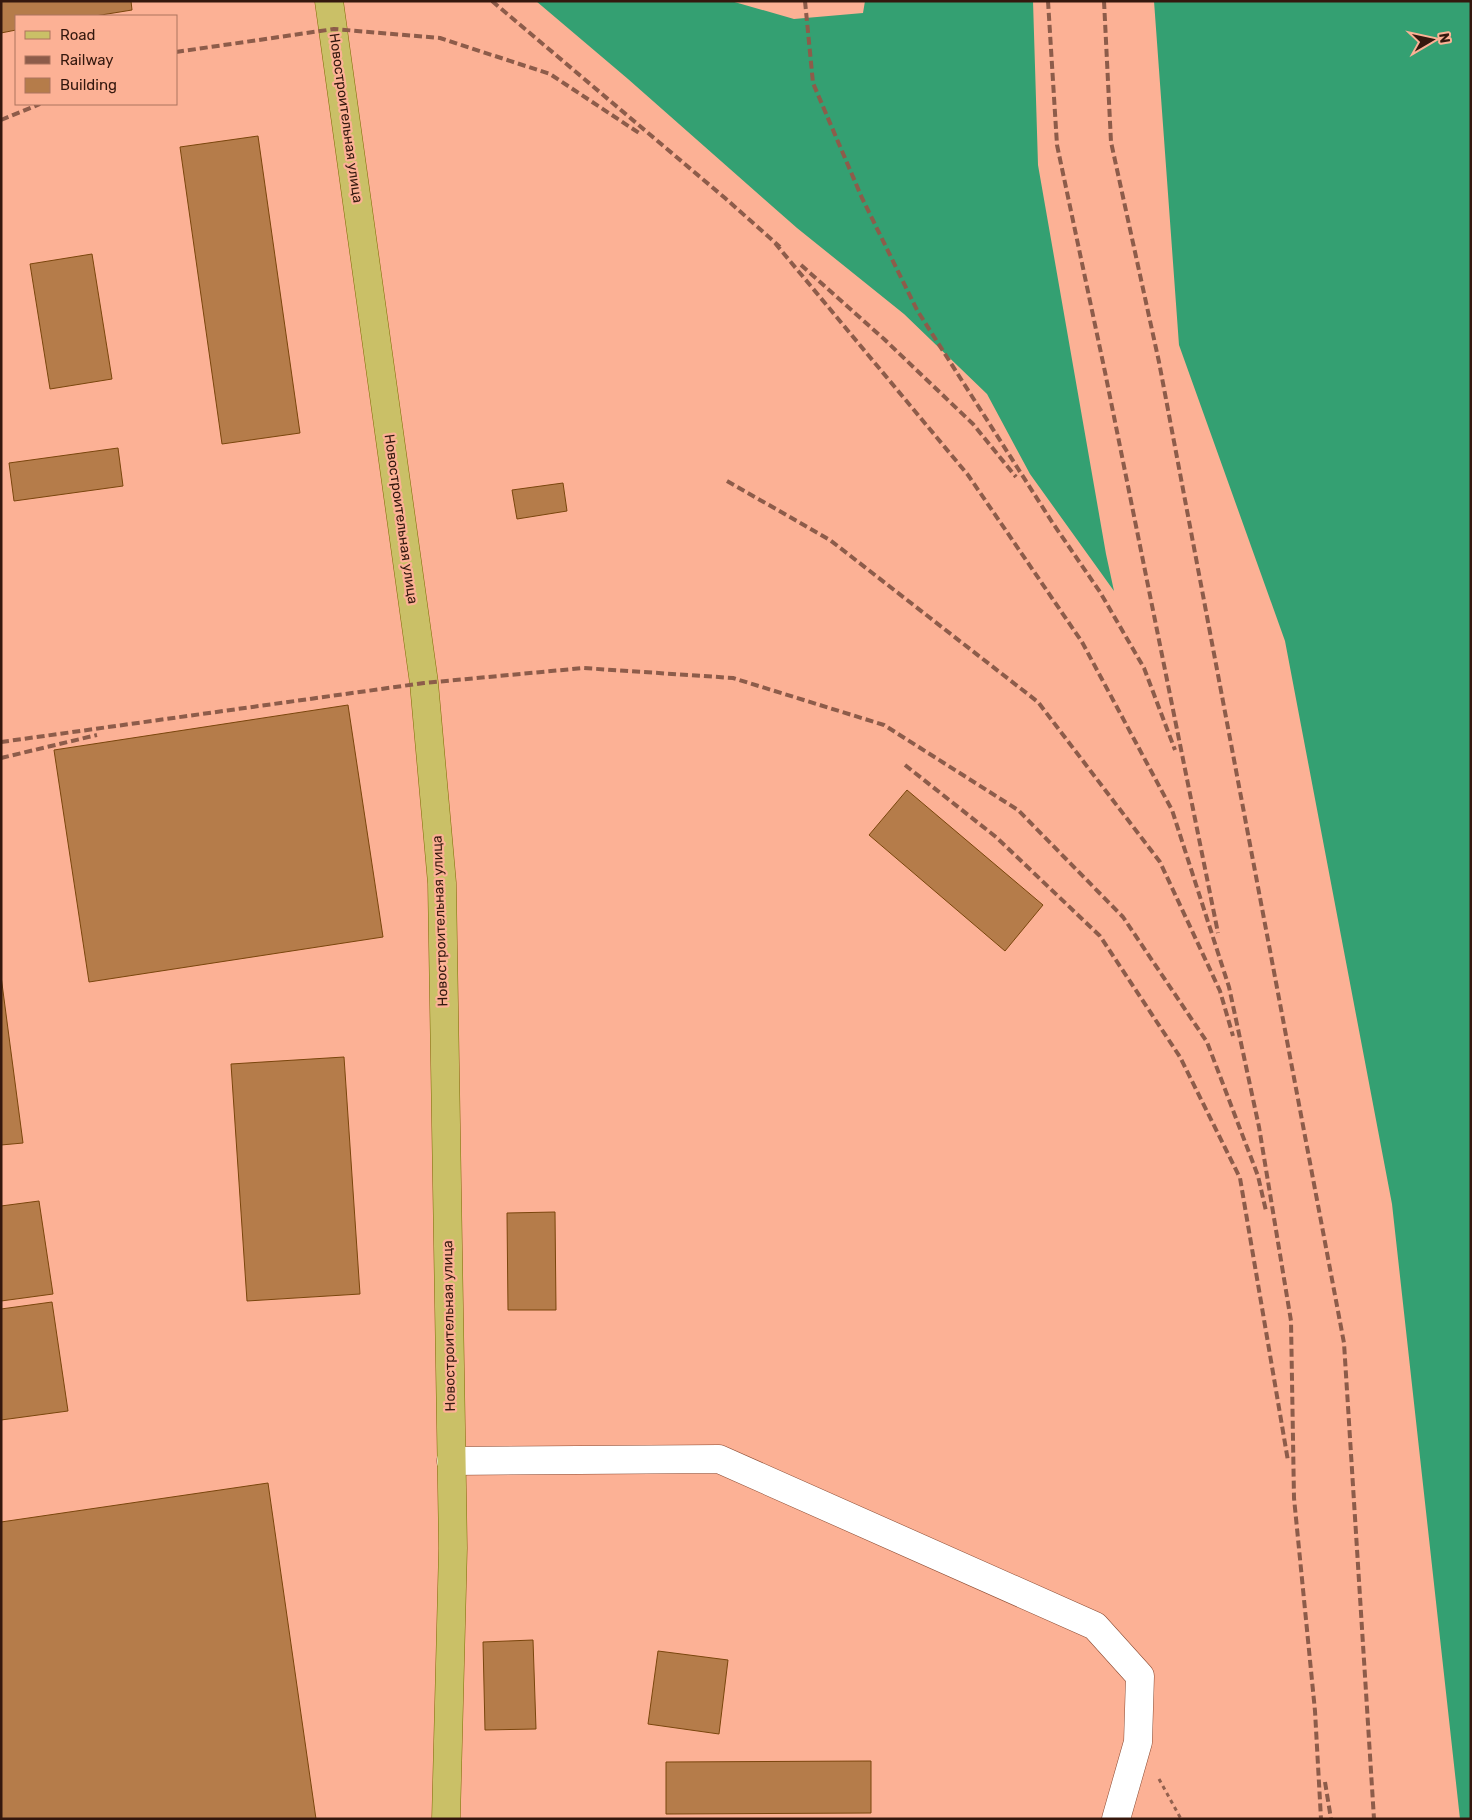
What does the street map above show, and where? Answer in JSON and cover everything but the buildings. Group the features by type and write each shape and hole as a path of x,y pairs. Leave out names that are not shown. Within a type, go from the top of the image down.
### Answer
{"main road":[{"name":"Новостроительная улица","path":"329,1 424,683 441,874 452,1557 446,1819"}],"lane":[{"path":"451,1461 719,1460 1095,1626 1140,1676 1138,1742 1116,1819"}],"green space":[{"path":"536,1 731,1 794,19 863,13 865,1 1033,1 1038,165 1114,591 1030,474 987,394 904,314 797,228 628,79"},
{"path":"1154,1 1471,1 1471,1819 1460,1819 1392,1204 1285,641 1179,345"}],"railway":[{"path":"492,1 725,198 780,247"},
{"path":"805,1 813,83 862,198 917,310 1052,522 1100,592 1144,668 1175,750"},
{"path":"1048,1 1057,145 1105,372 1218,933"},
{"path":"1104,1 1111,142 1159,362 1344,1343 1374,1819"},
{"path":"178,52 334,29 440,38 550,74 639,133"},
{"path":"1,120 38,105"},
{"path":"775,243 968,475 1082,642 1172,810 1229,987 1259,1127 1291,1321 1294,1498 1315,1711 1321,1819"},
{"path":"801,265 884,339 973,424 1016,477"},
{"path":"727,481 830,540 1038,702 1160,862 1220,991 1233,1036"},
{"path":"1,742 424,683 583,668 733,678 884,725 1018,810 1123,917 1207,1042 1258,1176 1266,1211"},
{"path":"1,758 97,735"},
{"path":"905,765 996,837 1100,936 1180,1057 1240,1178 1288,1461"},
{"path":"1325,1782 1331,1819"}]}
